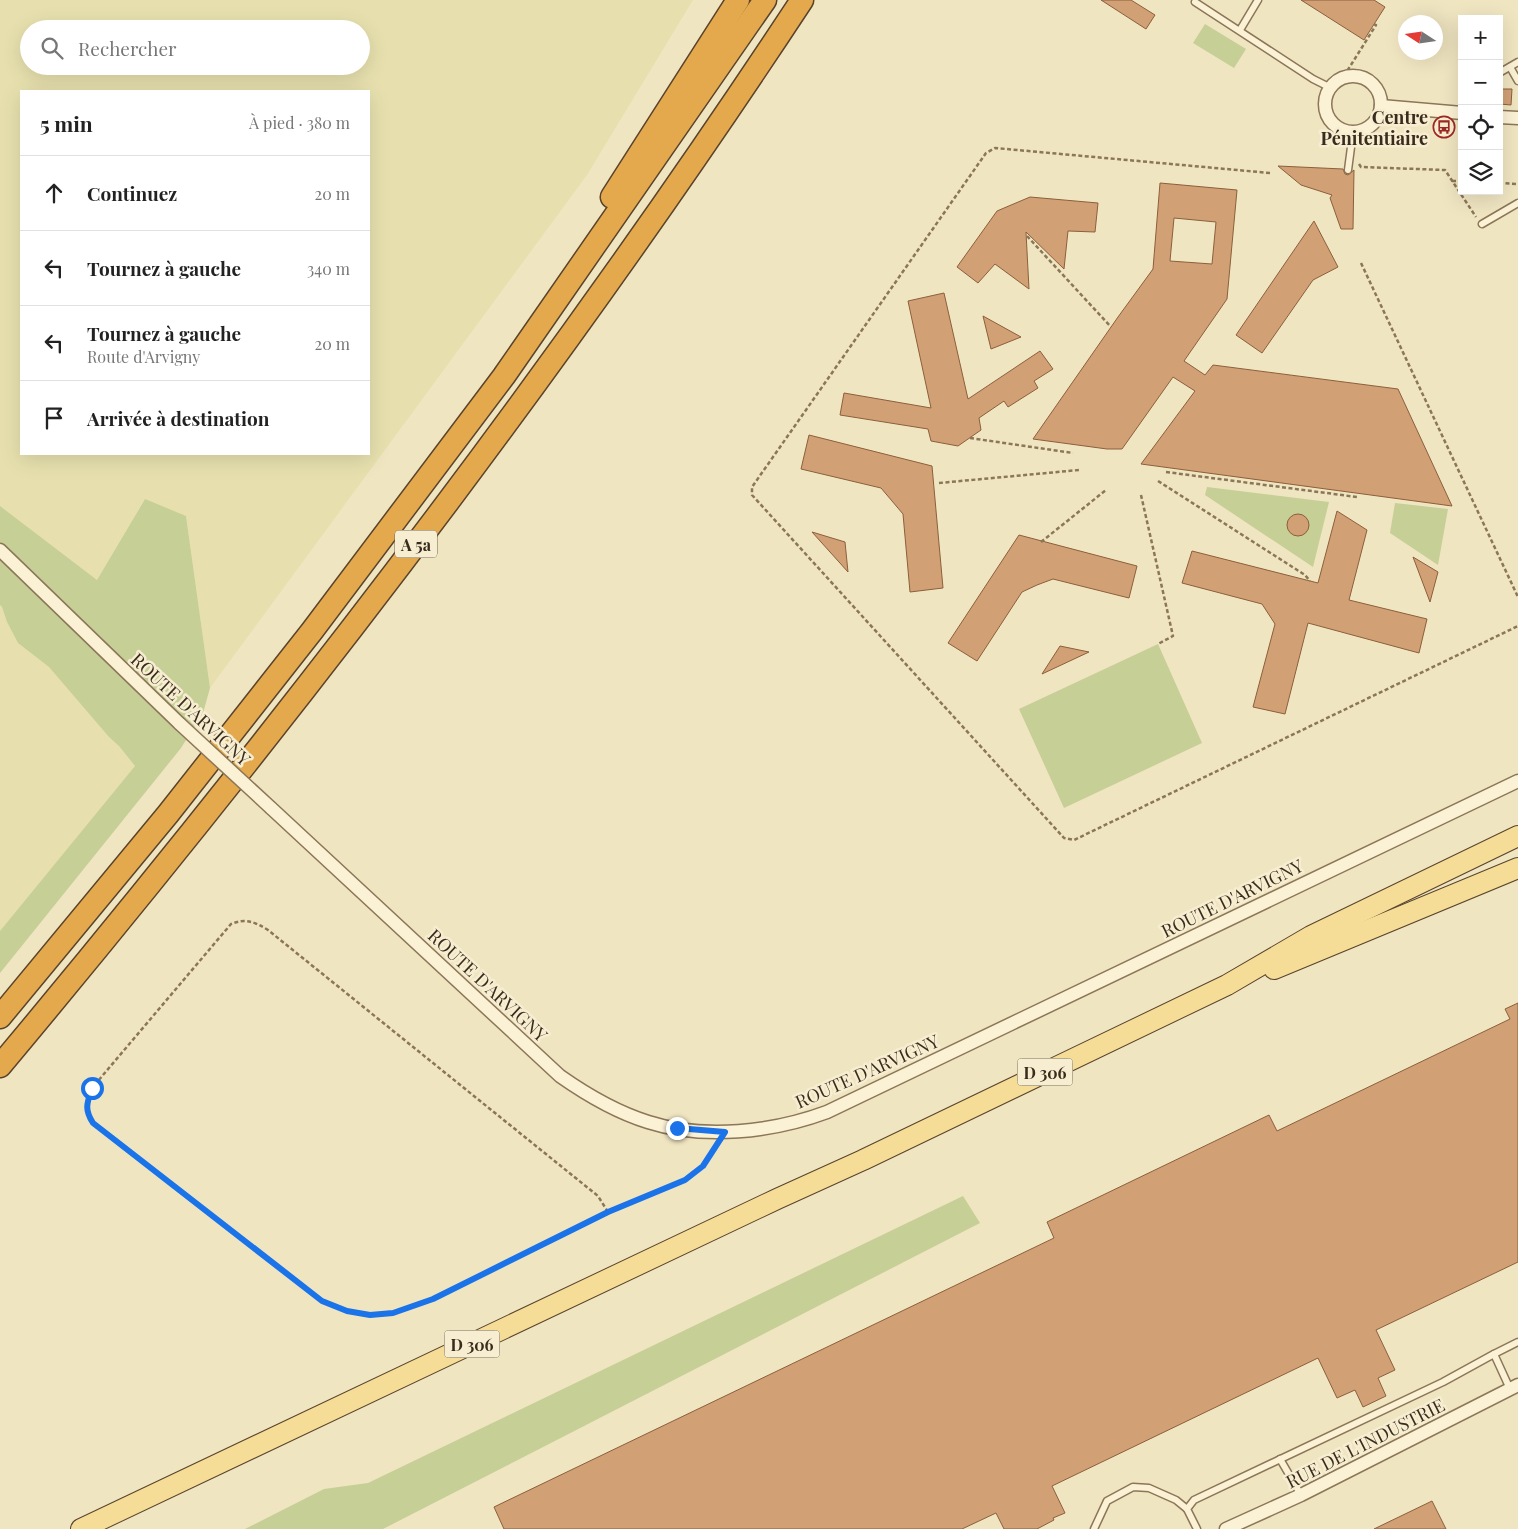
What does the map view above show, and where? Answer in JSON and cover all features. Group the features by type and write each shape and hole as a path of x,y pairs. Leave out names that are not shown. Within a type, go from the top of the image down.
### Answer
{"highway":[{"path":"578,271 613,195 738,0"},
{"name":"A 5a","path":"0,1017 168,814 312,631 504,376 765,0"},
{"name":"A 5a","path":"0,1066 185,840 400,566 609,282 802,0"}],"main road":[{"name":"D 306","path":"81,1529 863,1160 1227,985 1311,936 1518,836"},
{"name":"D 306","path":"1227,985 1275,969 1518,868"}],"street":[{"path":"1344,76 1360,76 1369,80 1376,87 1380,96 1381,106 1375,121 1369,127 1353,132 1344,131 1329,120 1324,101 1329,87 1344,76"},
{"path":"1381,106 1458,113"},
{"path":"1503,117 1518,118"},
{"name":"ROUTE D'ARVIGNY","path":"0,550 180,724 560,1076 583,1092 625,1114 677,1128 725,1132 777,1127 802,1122 827,1112 1518,781"},
{"name":"RUE DE L'INDUSTRIE","path":"1226,1529 1300,1495 1514,1387"}],"lane":[{"path":"1240,30 1258,0"},
{"path":"1195,2 1329,87"},
{"path":"1503,71 1518,62"},
{"path":"1510,67 1518,81"},
{"path":"1348,170 1353,132"},
{"path":"1482,224 1518,202"},
{"path":"1187,1509 1194,1500 1442,1382 1518,1342"},
{"path":"1494,1354 1514,1387"},
{"path":"1280,1459 1300,1495"},
{"path":"1094,1529 1107,1501 1133,1486 1149,1488 1176,1500 1187,1509 1197,1529"}],"path":[{"path":"1344,76 1376,25 1374,24"},
{"path":"1270,172 995,148 986,153 752,487 752,495 1064,838 1074,840 1518,626"},
{"path":"1350,152 1361,167 1445,170 1482,224"},
{"path":"1452,181 1458,181"},
{"path":"1503,183 1518,184"},
{"path":"1027,236 1111,327"},
{"path":"1361,263 1518,597"},
{"path":"970,438 1073,453"},
{"path":"939,483 1079,470"},
{"path":"1166,472 1357,497"},
{"path":"1158,481 1305,575 1310,581"},
{"path":"1041,542 1106,490"},
{"path":"1141,495 1174,636 1158,644"},
{"path":"608,1212 598,1196 276,936 255,922 241,920 231,924 92,1088 88,1101 87,1114 93,1123 322,1301 347,1311 370,1315 393,1313 433,1299 608,1212 685,1180 703,1166 725,1132"}],"shaded area":[{"path":"0,0 693,0 587,175 210,688 186,516 144,500 97,580 0,506"},
{"path":"0,605 18,643 49,667 135,766 0,931"}],"green space":[{"path":"1205,24 1246,49 1234,68 1193,43"},
{"path":"1207,487 1329,502 1313,567 1205,495"},
{"path":"145,499 186,516 210,688 203,713 181,748 0,973 0,931 135,766 49,667 18,643 7,622 0,605 0,506 97,580"},
{"path":"1395,503 1448,509 1438,565 1390,533"},
{"path":"1158,644 1202,743 1064,808 1019,709"},
{"path":"963,1196 980,1223 383,1529 245,1529 324,1489 368,1483"}],"building":[{"path":"1101,0 1131,0 1155,15 1146,29"},
{"path":"1301,0 1374,0 1385,7 1364,40"},
{"path":"1503,89 1512,89 1511,105 1503,104"},
{"path":"1278,166 1343,169 1345,174 1348,175 1354,170 1353,229 1341,229 1330,198 1332,195 1301,185"},
{"path":"1160,183 1237,190 1227,299 1184,361 1205,375 1213,365 1398,389 1452,506 1141,464 1195,391 1173,377 1122,449 1107,449 1033,439 1153,269","holes":["1174,218 1216,222 1212,264 1170,261"]},
{"path":"1030,197 1098,203 1095,232 1068,231 1064,269 1026,232 1029,289 995,264 978,283 957,267 997,211"},
{"path":"1314,221 1338,267 1313,280 1262,353 1236,335"},
{"path":"944,293 968,399 1040,351 1053,369 1034,381 1038,388 1008,407 1004,401 979,418 981,430 958,446 931,441 928,429 840,415 844,393 931,408 908,301"},
{"path":"983,316 1021,337 991,349"},
{"path":"809,435 932,466 943,588 910,592 903,514 881,488 801,469"},
{"path":"1337,511 1367,530 1349,600 1427,619 1419,653 1308,623 1285,714 1253,707 1275,624 1262,604 1182,583 1192,551 1318,583"},
{"path":"1294,514 1302,514 1309,521 1309,529 1302,536 1294,536 1287,529 1287,521"},
{"path":"812,532 845,542 848,572"},
{"path":"1019,535 1137,566 1129,598 1053,579 1037,585 1022,592 977,661 948,643"},
{"path":"1413,557 1438,572 1430,602"},
{"path":"1060,646 1089,652 1042,674"},
{"path":"1518,1003 1518,1262 1376,1330 1395,1370 1378,1378 1386,1396 1363,1407 1355,1390 1337,1398 1318,1358 1052,1486 1065,1513 1053,1518 1054,1520 1037,1529 1004,1529 996,1513 962,1529 504,1529 494,1507 1054,1238 1047,1222 1269,1115 1277,1131 1510,1019 1505,1009"},
{"path":"1432,1501 1446,1529 1374,1529"}],"place":[{"name":"Centre Pénitentiaire","path":"1444,127"}],"route":[{"path":"92,1088 87,1114 93,1123 322,1301 347,1311 370,1315 393,1313 433,1299 608,1212 685,1180 703,1166 725,1132 677,1128"}]}
